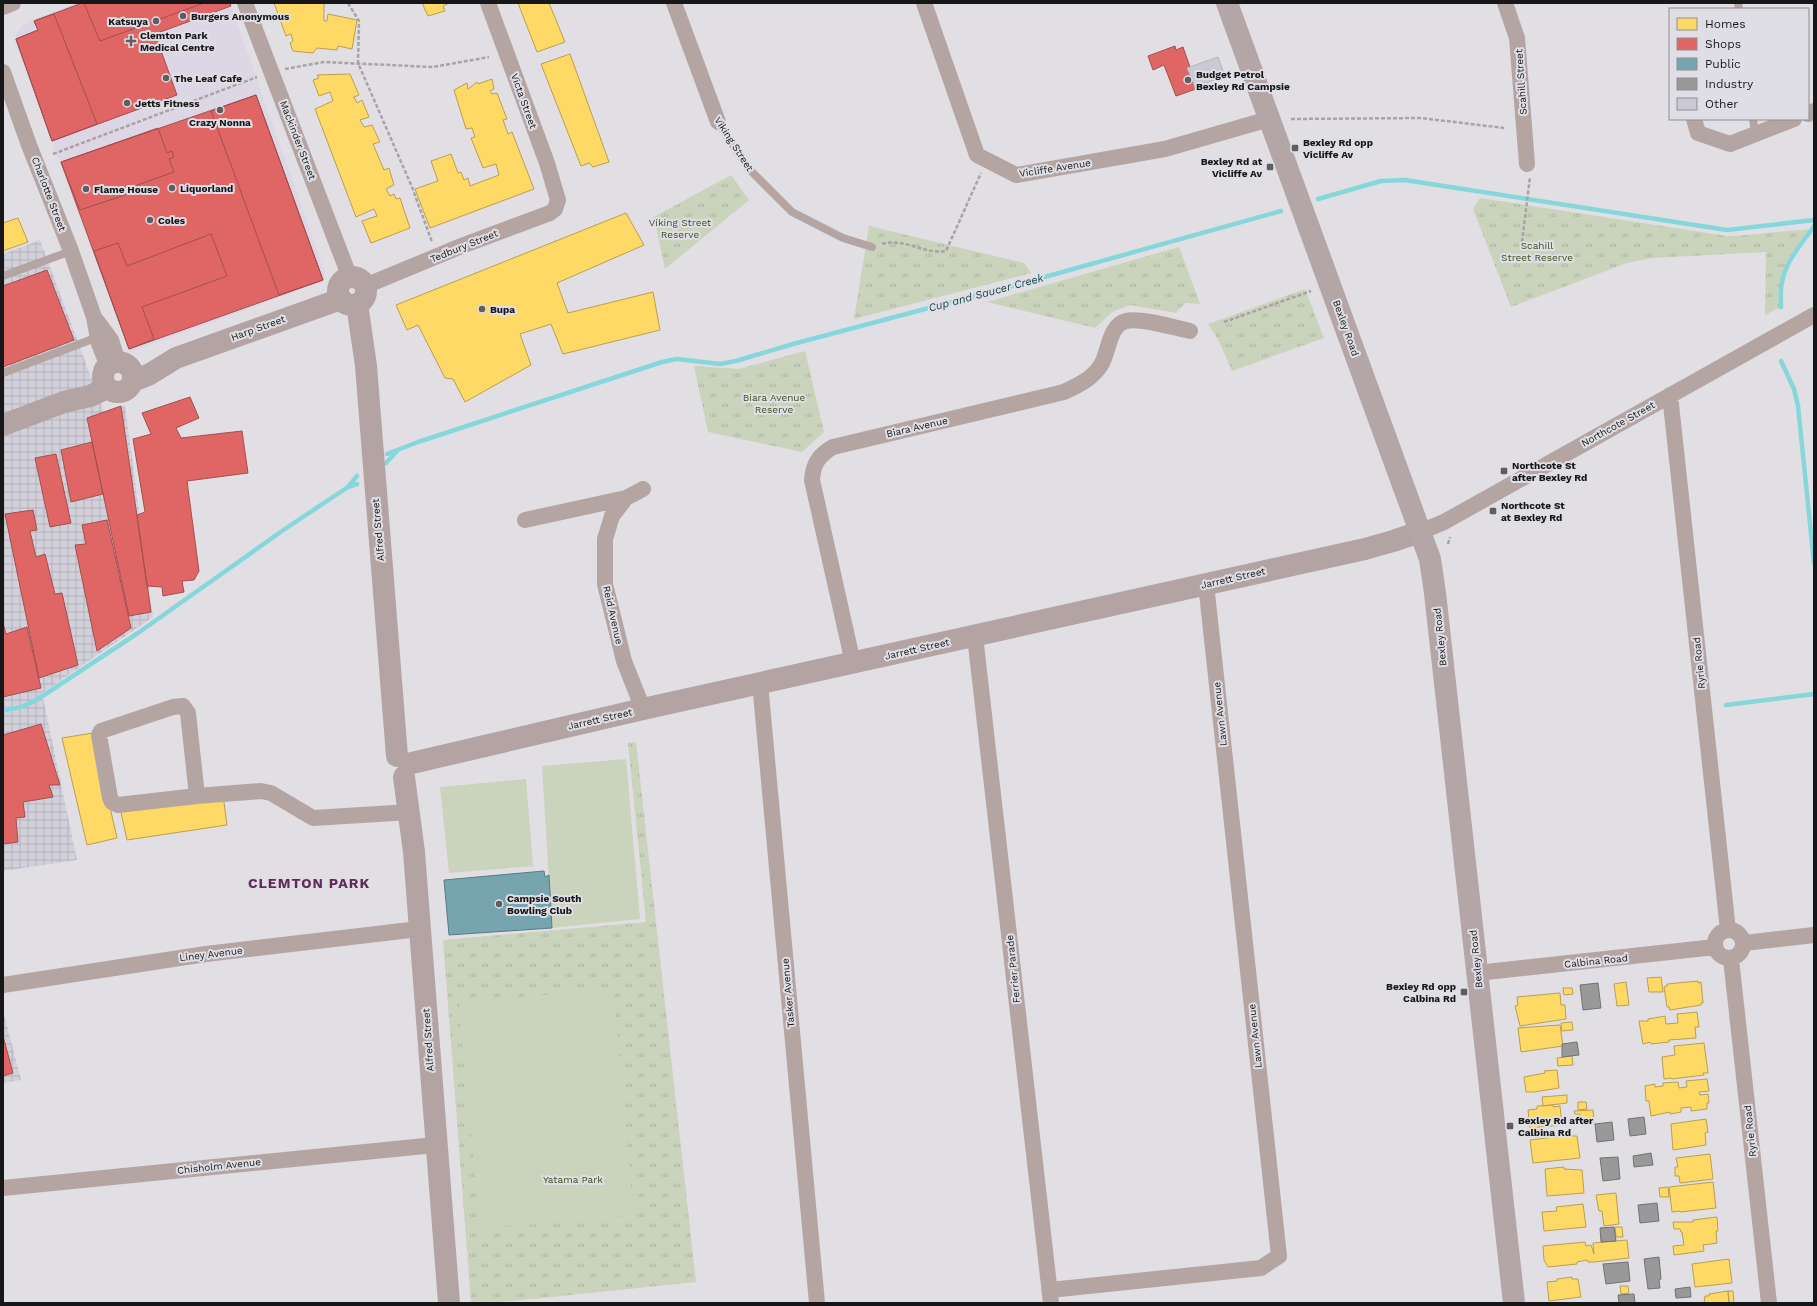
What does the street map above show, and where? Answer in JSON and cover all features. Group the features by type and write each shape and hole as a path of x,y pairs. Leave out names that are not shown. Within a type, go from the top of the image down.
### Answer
{"main road":[{"name":"Bexley Road","path":"1227,3 1430,559 1514,1303"}],"street":[{"path":"3,7 13,3"},
{"name":"Mackinder Street","path":"245,3 272,71 353,292"},
{"name":"Victa Street","path":"488,3 547,163 558,200"},
{"name":"Viking Street","path":"674,3 718,122"},
{"name":"Vicliffe Avenue","path":"924,3 977,155 1016,175 1165,149 1269,119"},
{"name":"Scahill Street","path":"1504,3 1517,38 1527,164"},
{"name":"Charlotte Street","path":"3,72 29,145 71,251 94,317 98,337 116,373"},
{"path":"1694,120 1698,133 1730,144 1754,127 1789,120"},
{"name":"Tedbury Street","path":"353,292 464,245 550,213 555,209 558,200"},
{"name":"Harp Street","path":"3,425 64,402 90,396 116,373 150,374 176,358 353,292"},
{"name":"Alfred Street","path":"353,292 365,359 375,484 410,812 435,1145 449,1303"},
{"name":"Northcote Street","path":"1420,532 1444,522 1814,315"},
{"name":"Charlotte Street","path":"94,317 111,340 116,373"},
{"name":"Biara Avenue","path":"853,663 812,480 816,460 823,453 833,447 1064,392 1085,382 1101,365 1116,328 1125,321 1136,320 1190,331"},
{"name":"Ryrie Road","path":"1670,395 1728,930"},
{"name":"Reid Avenue","path":"525,520 626,498 643,488"},
{"name":"Reid Avenue","path":"626,498 612,516 606,539 605,584 624,661 643,710"},
{"name":"Jarrett Street","path":"404,765 760,683 1365,549 1394,542 1420,532"},
{"name":"Lawn Avenue","path":"1050,1296 1261,1268 1279,1256 1206,584"},
{"name":"Ferrier Parade","path":"975,636 1050,1296"},
{"name":"Tasker Avenue","path":"760,683 817,1303"},
{"path":"197,796 188,713 183,706 173,707 101,731 99,735 110,798 112,802 118,805 197,796 261,791 271,793 313,818 410,812"},
{"name":"Liney Avenue","path":"3,985 206,954 419,929"},
{"path":"1728,930 1737,933 1743,939 1744,943 1742,952 1735,958 1731,959 1722,956 1716,947 1718,936 1728,930"},
{"path":"1744,943 1814,936"},
{"name":"Calbina Road","path":"1477,973 1716,947"},
{"name":"Ryrie Road","path":"1731,959 1769,1303"},
{"name":"Chisholm Avenue","path":"3,1188 435,1145"}],"lane":[{"name":"Viking Street","path":"718,122 749,169 792,212 843,238 872,247"},
{"path":"3,276 71,251"},
{"path":"3,373 98,337"}],"path":[{"path":"348,3 359,21 358,63 412,187 432,242"},
{"path":"53,154 272,71 324,62 433,67 489,57"},
{"path":"1291,119 1421,118 1504,128"},
{"path":"872,247 891,241 937,253 946,251 987,160"},
{"path":"1522,242 1530,189"},
{"path":"1224,322 1311,291"},
{"path":"1448,544 1450,537"}],"shaded area":[{"path":"77,3 230,3 325,273 324,281 130,352 14,40 19,29 29,21"},
{"path":"40,240 104,412 125,406 153,617 42,693 77,860 3,871 3,254"},
{"path":"3,1010 21,1080 3,1083"}],"green space":[{"name":"Viking Street Reserve","path":"731,175 749,200 665,269 654,217"},
{"name":"Scahill Street Reserve","path":"1480,198 1727,236 1810,229 1789,257 1781,283 1779,308 1765,315 1766,252 1652,258 1627,263 1511,307 1473,209"},
{"path":"869,226 1024,263 1031,273 854,319"},
{"path":"1179,247 1200,304 1185,303 1176,313 1130,305 1112,312 1095,328 987,302"},
{"path":"1305,289 1324,338 1232,371 1219,341 1208,324"},
{"name":"Biara Avenue Reserve","path":"805,351 824,432 802,452 708,432 694,366 739,369"},
{"name":"Yatama Park","path":"636,742 696,1282 494,1303 471,1303 443,940 646,922 628,743"},
{"path":"626,759 640,919 552,928 542,766"},
{"path":"526,779 533,866 449,873 440,787"},
{"path":"613,989 634,1215 480,1229 459,1003"}],"building: Homes":[{"path":"274,3 324,3 324,21 327,21 328,14 357,20 352,49 338,46 337,50 317,48 313,53 293,51 290,43 293,41 291,34 286,36"},
{"path":"422,3 449,3 443,6 445,11 428,16"},
{"path":"518,3 549,3 565,42 537,52"},
{"path":"570,54 609,162 593,167 589,163 581,166 541,64"},
{"path":"350,74 359,95 354,97 357,103 362,100 369,117 360,120 364,127 372,125 380,142 373,144 384,170 389,168 394,185 386,189 390,196 394,194 396,199 400,198 410,228 371,243 362,221 377,216 374,209 356,217 315,109 333,101 330,92 319,96 313,80 319,78 317,75"},
{"path":"492,79 494,89 490,91 492,94 497,93 507,119 503,120 508,134 512,132 534,189 430,228 415,189 438,181 431,161 451,154 458,173 461,172 464,180 468,178 470,186 499,175 496,164 483,168 471,138 475,137 472,128 466,129 454,90 467,83 468,89 477,82 478,84"},
{"name":"Bupa","path":"626,213 644,245 557,283 568,313 653,292 660,330 563,354 551,324 520,334 531,365 465,402 453,379 445,378 418,325 407,330 396,305"},
{"path":"18,218 28,242 3,251 3,223"},
{"path":"93,733 117,838 87,845 62,738"},
{"path":"223,795 227,825 127,840 120,808"},
{"path":"1661,977 1663,992 1649,992 1647,978"},
{"path":"1698,981 1698,983 1701,982 1703,1003 1701,1003 1701,1005 1670,1010 1669,1007 1667,1007 1664,987 1667,986 1667,984"},
{"path":"1626,982 1629,1005 1617,1006 1614,984"},
{"path":"1563,988 1572,988 1573,994 1564,995"},
{"path":"1560,993 1561,1005 1565,1005 1566,1019 1520,1026 1515,1006 1518,1005 1517,997"},
{"path":"1697,1012 1699,1027 1695,1027 1696,1038 1643,1044 1639,1021 1648,1021 1648,1019 1665,1016 1666,1024 1678,1023 1677,1014"},
{"path":"1572,1022 1573,1030 1562,1031 1561,1023"},
{"path":"1560,1025 1563,1046 1521,1052 1518,1028"},
{"path":"1704,1043 1708,1073 1703,1073 1704,1075 1664,1079 1662,1057 1675,1055 1674,1046"},
{"path":"1572,1056 1573,1065 1558,1066 1557,1058"},
{"path":"1557,1070 1559,1088 1526,1092 1524,1077 1545,1073 1544,1071"},
{"path":"1707,1079 1709,1091 1699,1092 1700,1095 1708,1094 1709,1103 1707,1103 1707,1109 1691,1111 1691,1107 1681,1108 1681,1112 1670,1114 1670,1112 1651,1116 1649,1101 1646,1101 1645,1086 1655,1084 1655,1087 1663,1086 1663,1083 1678,1082 1679,1088 1687,1087 1686,1081"},
{"path":"1567,1095 1567,1103 1543,1106 1542,1097"},
{"path":"1578,1102 1586,1102 1587,1109 1578,1110"},
{"path":"1553,1105 1553,1107 1560,1106 1562,1125 1530,1128 1528,1110 1537,1109 1537,1106"},
{"path":"1593,1110 1594,1123 1581,1125 1580,1114 1575,1114 1574,1111"},
{"path":"1706,1119 1708,1132 1705,1133 1706,1145 1673,1150 1671,1124"},
{"path":"1577,1136 1580,1158 1533,1163 1530,1140"},
{"path":"1710,1154 1713,1179 1680,1183 1679,1176 1675,1176 1675,1167 1678,1167 1676,1158"},
{"path":"1564,1167 1564,1169 1582,1170 1584,1193 1547,1196 1545,1169"},
{"path":"1713,1182 1716,1208 1672,1212 1669,1187"},
{"path":"1668,1187 1669,1197 1660,1197 1659,1188"},
{"path":"1616,1193 1619,1224 1604,1226 1602,1211 1599,1211 1596,1195"},
{"path":"1583,1204 1586,1227 1544,1231 1542,1212 1557,1211 1556,1207"},
{"path":"1717,1217 1717,1243 1703,1245 1704,1251 1674,1255 1673,1246 1684,1245 1682,1232 1680,1229 1674,1229 1673,1222 1693,1222 1693,1220"},
{"path":"1615,1227 1622,1227 1623,1237 1616,1237"},
{"path":"1627,1240 1629,1258 1594,1262 1588,1262 1587,1260 1577,1262 1577,1264 1548,1267 1544,1260 1543,1246 1585,1242 1586,1246 1591,1245 1594,1254 1593,1243"},
{"path":"1729,1259 1732,1283 1695,1287 1692,1264"},
{"path":"1572,1277 1572,1279 1578,1279 1581,1297 1549,1301 1547,1282"},
{"path":"1620,1286 1628,1286 1629,1293 1621,1294"},
{"path":"1728,1291 1729,1303 1704,1303 1705,1296 1709,1296 1709,1294"},
{"path":"1728,1291 1733,1291 1734,1303 1729,1303"}],"building: Shops":[{"path":"82,3 230,3 231,6 155,34 177,95 52,141 16,39 38,30 34,21"},
{"path":"84,3 204,3 100,41"},
{"path":"54,14 97,124 52,141 16,39 38,30 34,21"},
{"path":"1175,46 1176,50 1183,47 1190,67 1187,68 1196,89 1176,96 1164,65 1153,70 1148,56"},
{"path":"256,95 323,280 129,349 61,162"},
{"path":"256,95 323,280 279,295 211,111"},
{"path":"158,128 167,153 172,151 174,157 169,159 174,172 132,187 134,192 80,210 61,162"},
{"path":"211,234 227,276 142,307 154,339 129,349 94,251 118,243 127,266"},
{"path":"47,270 74,340 3,367 3,286"},
{"path":"190,397 199,418 176,428 181,438 242,431 248,473 187,481 199,571 194,580 182,581 184,592 163,596 162,587 147,586 137,515 145,512 133,439 151,434 142,413"},
{"path":"121,406 151,612 129,616 87,418"},
{"path":"92,442 103,494 71,502 61,450"},
{"path":"56,454 71,523 50,527 35,458"},
{"path":"33,510 37,530 30,531 36,557 45,554 55,594 62,593 78,665 39,678 5,514"},
{"path":"107,520 131,628 97,651 75,545 86,544 82,525"},
{"path":"3,623 6,634 27,627 41,688 3,697"},
{"path":"41,724 60,785 49,785 53,797 23,802 25,817 16,818 18,842 3,844 3,735"},
{"path":"3,1036 13,1073 3,1076"}],"building: Public":[{"name":"Campsie South Bowling Club","path":"544,871 545,877 549,875 552,928 449,935 444,880"}],"building: Industry":[{"path":"1598,983 1601,1008 1583,1010 1580,985"},
{"path":"1577,1042 1579,1055 1562,1057 1562,1044"},
{"path":"1644,1117 1646,1134 1630,1136 1628,1119"},
{"path":"1612,1122 1614,1140 1597,1142 1595,1124"},
{"path":"1651,1153 1653,1165 1634,1167 1633,1156"},
{"path":"1618,1157 1620,1179 1603,1181 1600,1158"},
{"path":"1657,1203 1659,1221 1640,1223 1638,1205"},
{"path":"1614,1227 1616,1241 1601,1242 1600,1228"},
{"path":"1659,1257 1661,1279 1659,1280 1660,1288 1648,1289 1644,1259"},
{"path":"1628,1262 1630,1281 1606,1284 1603,1264"},
{"path":"1690,1287 1691,1297 1676,1298 1675,1289"},
{"path":"1634,1294 1635,1303 1619,1303 1618,1295"}],"building: Other":[{"path":"1218,57 1225,76 1195,87 1187,68"}],"waterway":[{"path":"1318,199 1381,181 1405,180 1727,230 1814,220"},
{"name":"Cup and Saucer Creek","path":"387,454 418,442 662,362 677,359 720,364 736,361 793,344 1023,283 1281,211"},
{"path":"1781,307 1781,285 1787,266 1795,252 1814,226"},
{"path":"1781,361 1794,389 1798,406 1814,563"},
{"path":"386,463 397,451"},
{"path":"3,710 18,708 36,700 138,633 282,531 348,487 357,476"},
{"path":"348,487 357,484"},
{"path":"1726,705 1814,694"}],"place":[{"name":"Burgers Anonymous","path":"183,16"},
{"name":"Katsuya","path":"156,21"},
{"name":"Clemton Park Medical Centre","path":"131,41"},
{"name":"The Leaf Cafe","path":"166,78"},
{"name":"Budget Petrol Bexley Rd Campsie","path":"1188,80"},
{"name":"Jetts Fitness","path":"127,103"},
{"name":"Crazy Nonna","path":"220,110"},
{"name":"Bexley Rd opp Vicliffe Av","path":"1295,148"},
{"name":"Bexley Rd at Vicliffe Av","path":"1270,167"},
{"name":"Liquorland","path":"172,188"},
{"name":"Flame House","path":"86,189"},
{"name":"Coles","path":"150,220"},
{"name":"Bupa","path":"482,309"},
{"name":"Northcote St after Bexley Rd","path":"1504,471"},
{"name":"Northcote St at Bexley Rd","path":"1493,511"},
{"name":"Campsie South Bowling Club","path":"499,904"},
{"name":"Bexley Rd opp Calbina Rd","path":"1464,992"},
{"name":"Bexley Rd after Calbina Rd","path":"1510,1126"}],"district":[{"name":"CLEMTON PARK","path":"309,883"}]}
